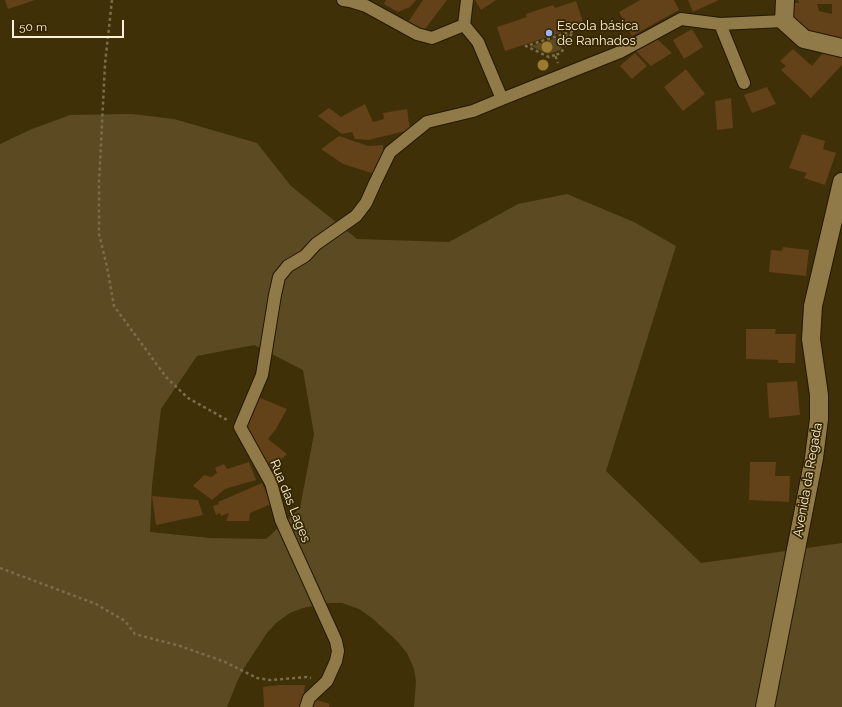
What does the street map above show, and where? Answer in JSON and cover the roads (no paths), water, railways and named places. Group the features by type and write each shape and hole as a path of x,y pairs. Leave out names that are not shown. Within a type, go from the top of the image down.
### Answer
{"street":[{"path":"343,0 366,6 417,34 432,38 464,25"},
{"path":"467,0 464,25 478,42 502,99 620,52 681,19 720,24 784,21 804,39 842,48"},
{"path":"784,21 785,0"},
{"path":"720,24 744,83"},
{"name":"Rua das Lages","path":"306,707 309,698 327,681 336,661 338,651 336,641 281,520 271,483 240,427 262,374 274,295 279,277 288,266 305,256 316,244 356,216 366,203 374,182 390,152 427,122 473,111 502,99"},
{"name":"Avenida da Regada","path":"765,707 814,458 819,419 819,395 811,339 813,306 842,182"}],"place":[{"name":"Escola básica de Ranhados","path":"549,33"}]}
